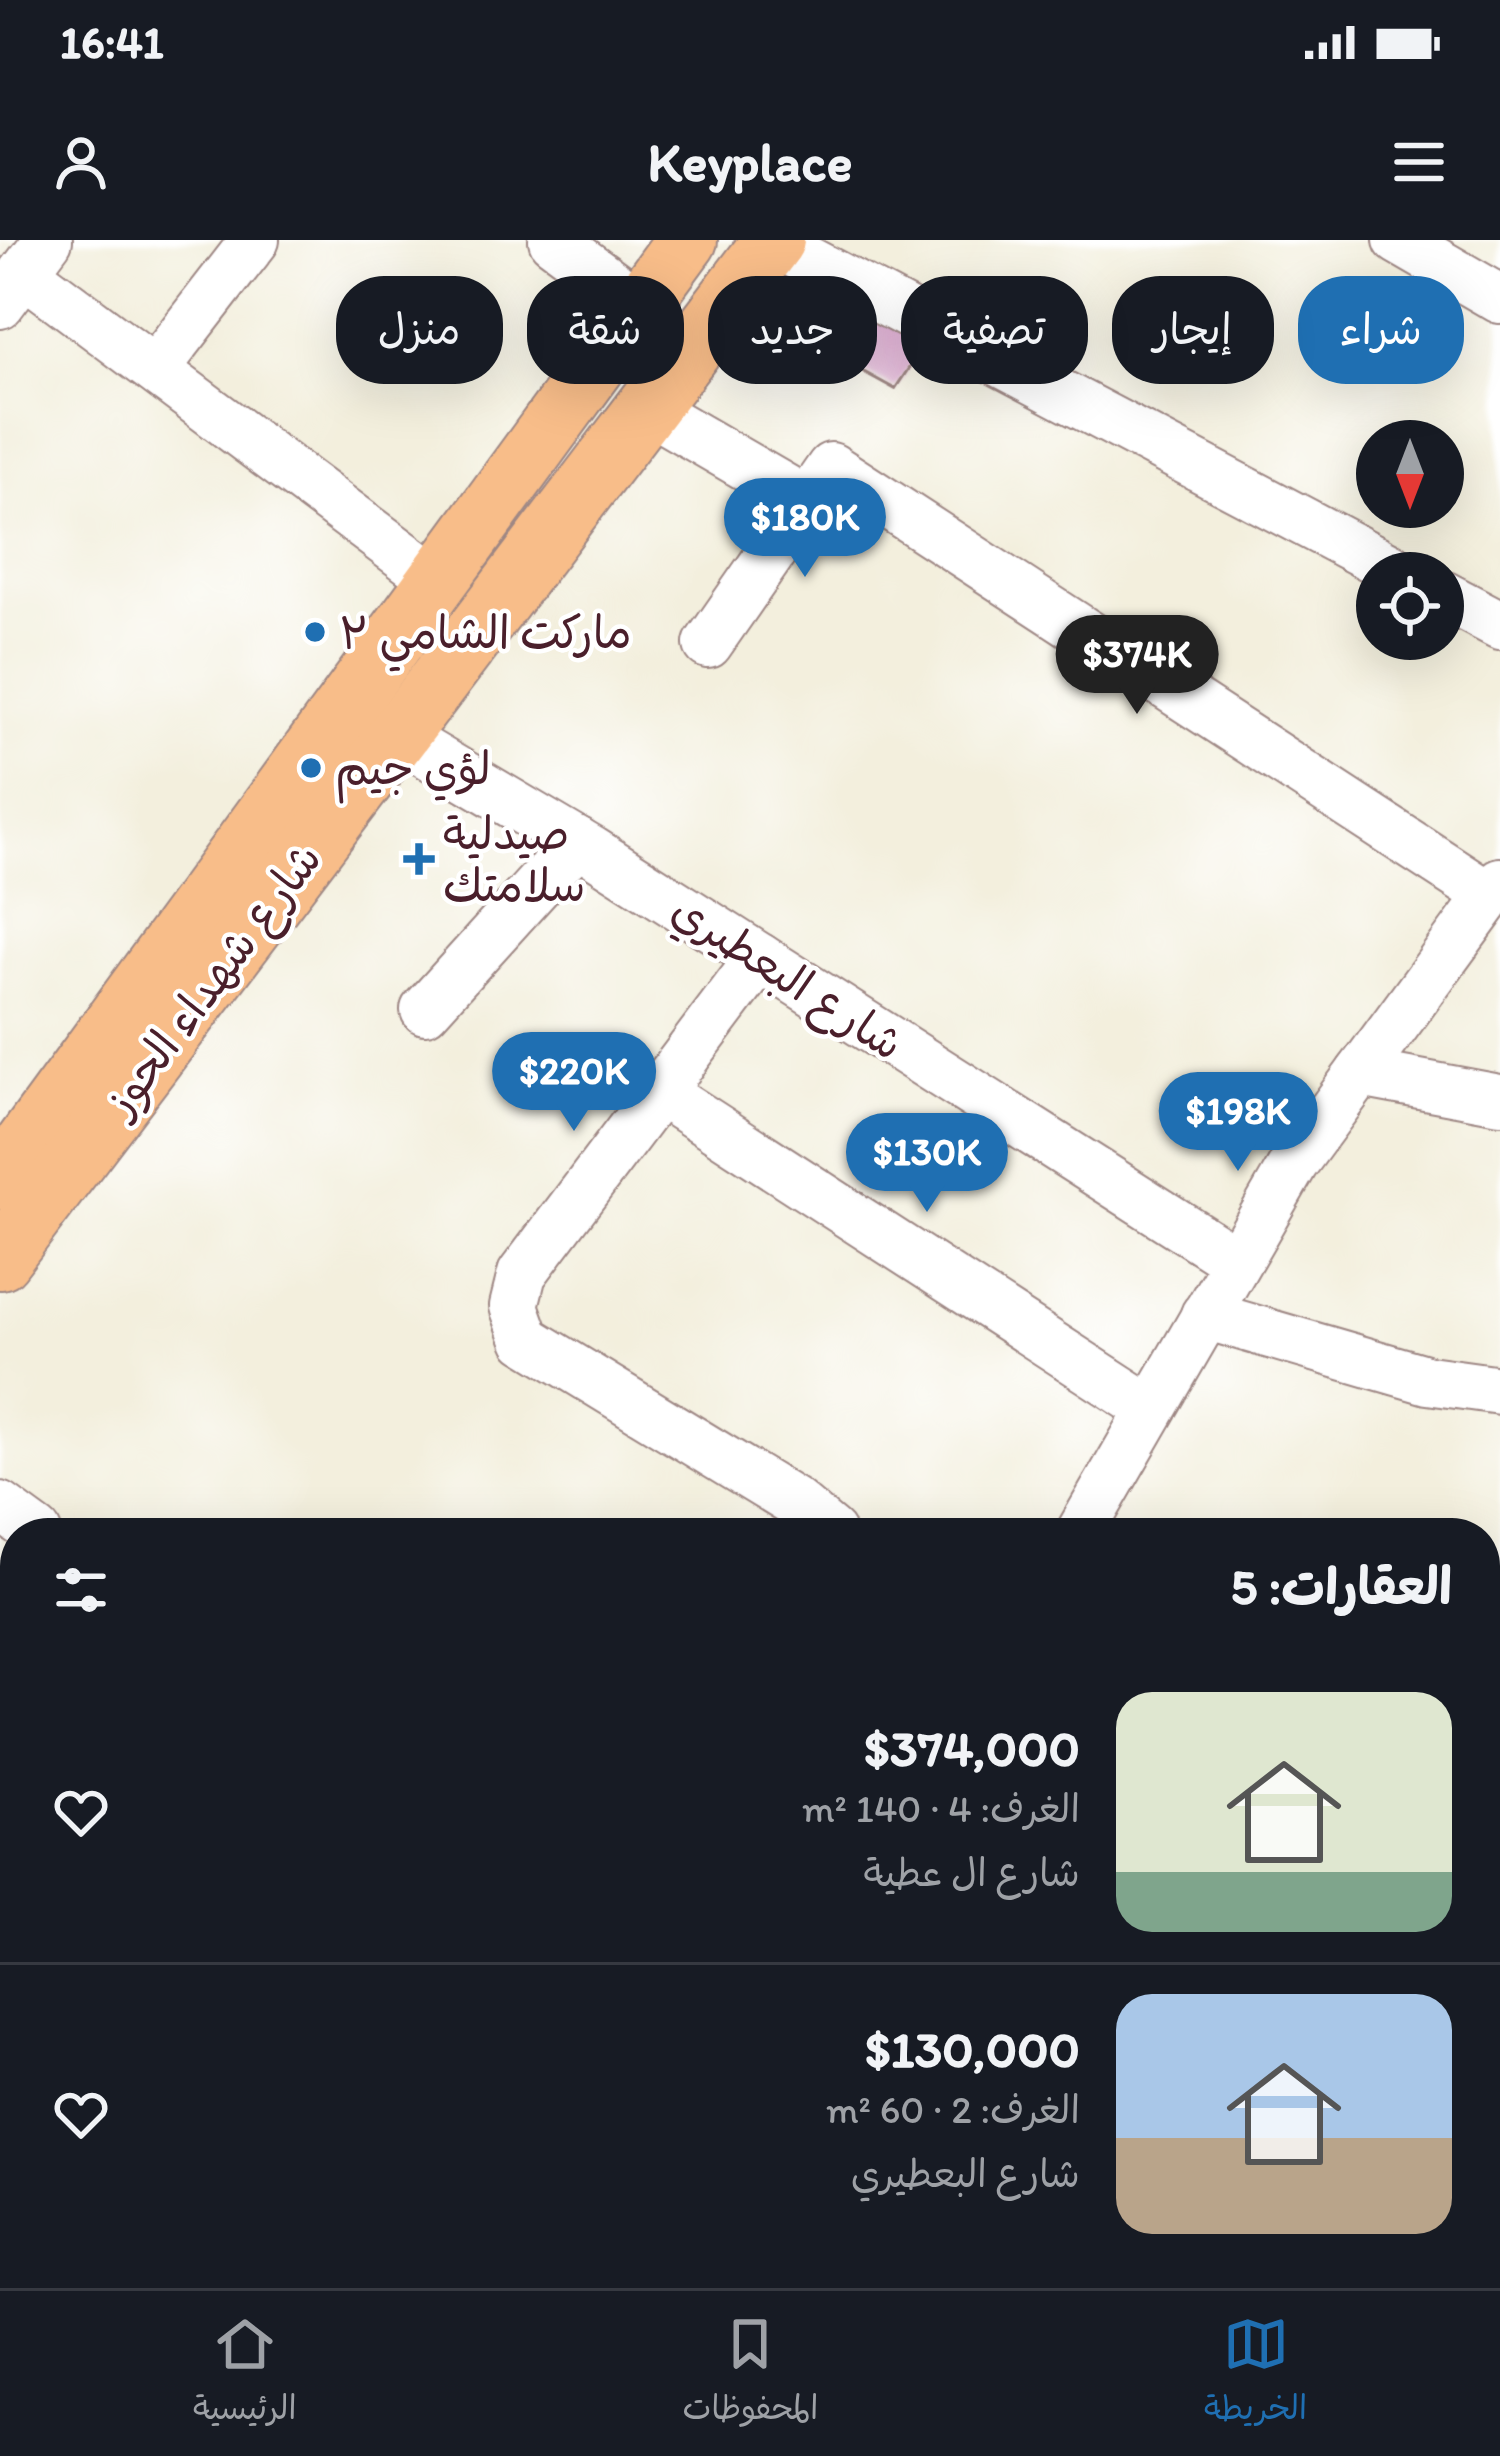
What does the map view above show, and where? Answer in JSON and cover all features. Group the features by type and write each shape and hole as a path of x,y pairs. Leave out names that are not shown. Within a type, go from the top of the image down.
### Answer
{"main road":[{"name":"شارع شهداء الحوز","path":"658,276 687,240"},
{"name":"شارع شهداء الحوز","path":"0,1179 362,749 773,241"},
{"name":"شارع شهداء الحوز","path":"0,1259 362,749 435,579 577,384"}],"street":[{"path":"155,369 255,240"},
{"path":"553,240 602,276"},
{"path":"1398,240 1500,299"},
{"path":"773,241 1361,552"},
{"path":"24,272 435,579"},
{"path":"644,406 820,484 1495,889 1294,1162 1088,1518"},
{"path":"708,644 820,484"},
{"path":"1464,606 1500,625"},
{"name":"شارع البعطيري","path":"362,749 577,842 1236,1262"},
{"path":"425,1010 577,842"},
{"path":"760,958 522,1274 514,1306 526,1339 793,1518"},
{"path":"1360,1073 1500,1099"},
{"path":"658,1091 1150,1409"},
{"path":"1205,1315 1428,1380 1500,1390"}],"building":[{"path":"877,302 901,314 901,380 895,389 877,379"}],"place":[{"name":"ماركت الشامي ٣","path":"315,632"},
{"name":"لؤي جيم","path":"311,768"},
{"name":"صيدلية سلامتك","path":"419,859"}]}
